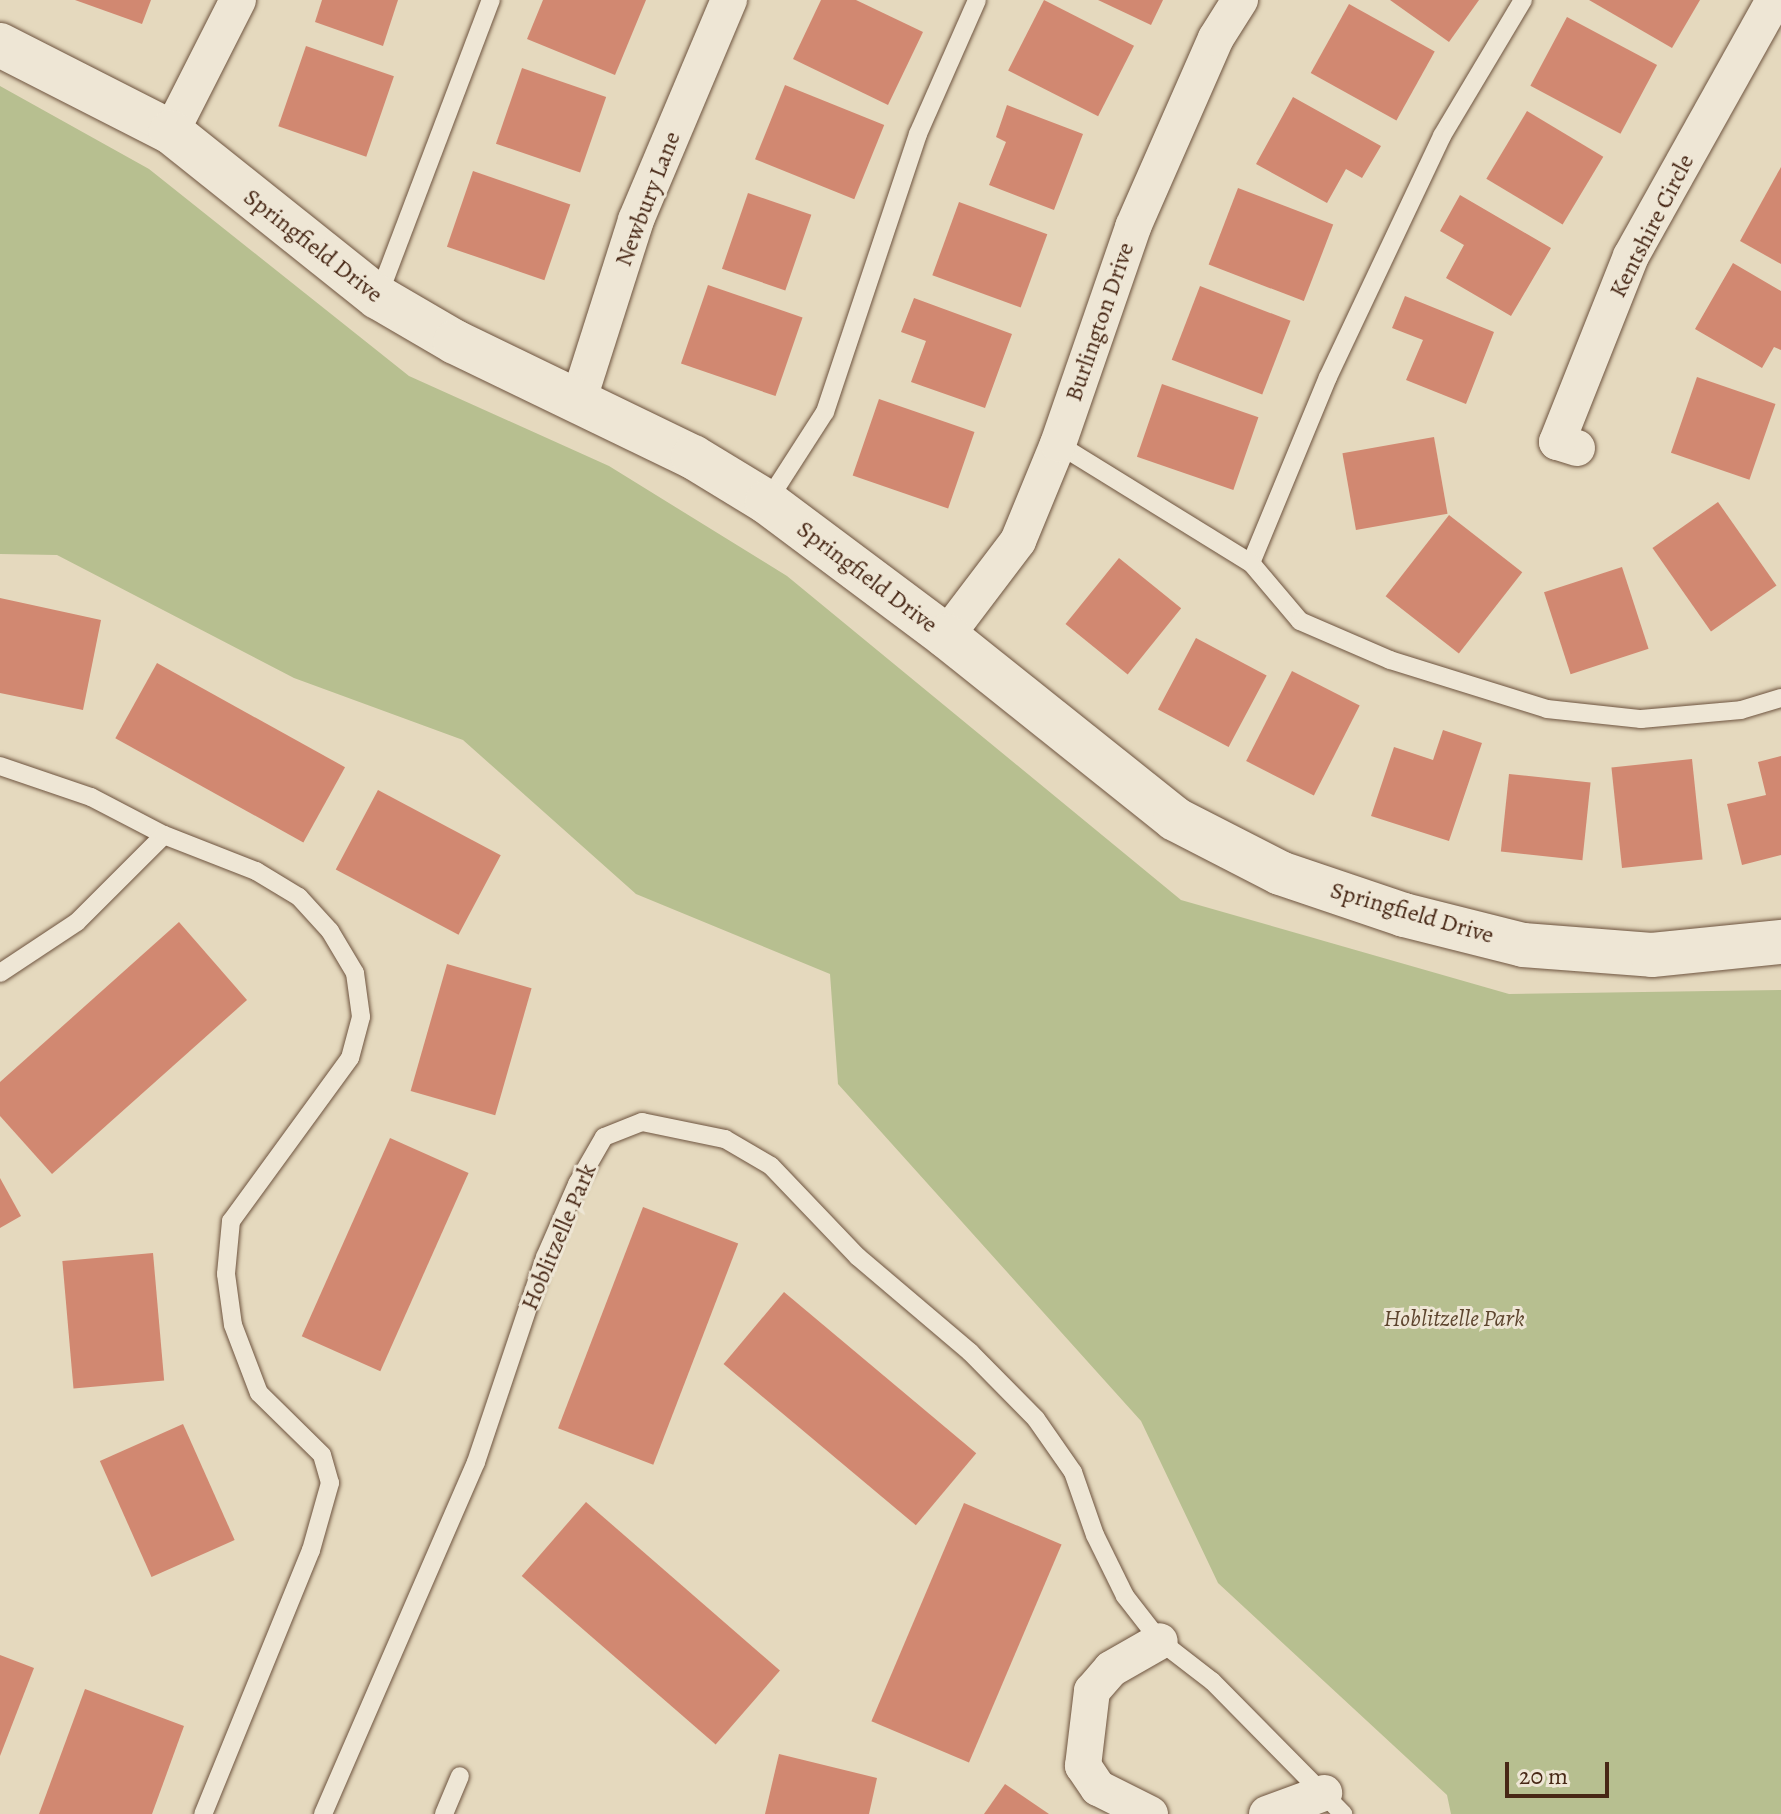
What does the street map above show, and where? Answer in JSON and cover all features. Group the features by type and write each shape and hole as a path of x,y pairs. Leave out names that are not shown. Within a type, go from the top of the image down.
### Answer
{"street":[{"path":"171,132 238,0"},
{"name":"Newbury Lane","path":"578,402 636,220 729,0"},
{"name":"Burlington Drive","path":"946,636 1018,541 1058,444 1133,227 1216,38 1240,0"},
{"name":"Kentshire Circle","path":"1577,448 1557,442 1631,256 1774,0"},
{"name":"Springfield Drive","path":"0,45 171,132 378,297 455,342 693,457 767,502 946,636 1175,819 1280,873 1404,915 1523,945 1652,955 1781,942"},
{"path":"1150,1814 1098,1788 1083,1766 1092,1691 1111,1669 1160,1641"},
{"name":"Hoblitzelle Park","path":"1267,1814 1334,1803"}],"lane":[{"path":"378,297 491,0"},
{"path":"767,502 825,412 918,134 977,0"},
{"path":"1251,563 1328,377 1442,136 1523,0"},
{"path":"1058,444 1251,563 1300,621 1390,660 1547,709 1641,719 1741,710 1781,698"},
{"path":"0,766 91,797 164,835 256,871 299,897 330,931 355,973 361,1017 350,1058 231,1221 226,1274 233,1325 259,1393 322,1455 330,1483 311,1550 203,1814"},
{"path":"0,973 77,922 164,835"},
{"name":"Hoblitzelle Park","path":"323,1814 476,1462 545,1257 577,1184 604,1137 642,1122 725,1139 771,1166 858,1257 970,1352 1036,1419 1073,1472 1095,1535 1125,1596 1160,1641 1212,1681 1334,1803"},
{"path":"444,1814 460,1776"}],"green space":[{"name":"Hoblitzelle Park","path":"0,86 149,169 409,376 609,466 787,576 1181,900 1509,994 1781,990 1781,1814 1451,1814 1447,1795 1218,1583 1141,1421 838,1084 830,974 636,894 463,740 294,678 57,555 0,554"}],"building":[{"path":"75,0 151,0 142,24"},
{"path":"322,0 398,0 383,46 315,22"},
{"path":"543,0 646,0 615,75 527,39"},
{"path":"821,0 856,0 923,32 888,105 793,59"},
{"path":"1044,0 1134,46 1098,116 1008,70"},
{"path":"1098,0 1163,0 1151,25"},
{"path":"1390,0 1479,0 1449,42"},
{"path":"1589,0 1700,0 1672,48"},
{"path":"1349,4 1435,52 1396,121 1311,73"},
{"path":"1567,17 1657,65 1620,134 1530,86"},
{"path":"306,46 394,76 366,157 278,126"},
{"path":"522,68 606,97 580,173 496,144"},
{"path":"785,85 884,125 854,199 755,159"},
{"path":"1293,97 1381,146 1362,178 1346,169 1327,203 1256,164"},
{"path":"1007,105 1083,134 1054,210 989,185 1006,142 996,137"},
{"path":"1527,111 1603,157 1563,225 1486,179"},
{"path":"1781,167 1781,264 1740,241"},
{"path":"473,171 570,205 544,280 447,247"},
{"path":"1238,188 1333,225 1304,301 1209,265"},
{"path":"748,193 811,215 785,290 722,269"},
{"path":"1460,195 1551,248 1511,316 1446,278 1464,245 1440,231"},
{"path":"959,202 1047,234 1021,307 932,275"},
{"path":"1733,263 1781,291 1781,350 1774,347 1762,368 1695,329"},
{"path":"708,285 803,318 776,396 681,363"},
{"path":"1200,286 1291,321 1262,395 1172,360"},
{"path":"1405,296 1494,332 1466,404 1406,380 1423,340 1392,328"},
{"path":"914,298 1012,334 985,408 911,382 926,341 901,332"},
{"path":"1697,377 1775,404 1749,480 1671,453"},
{"path":"1162,384 1258,417 1233,490 1137,457"},
{"path":"879,399 974,432 948,508 853,476"},
{"path":"1434,437 1448,514 1356,530 1342,453"},
{"path":"1718,502 1777,586 1711,631 1652,548"},
{"path":"1449,515 1522,572 1459,653 1386,596"},
{"path":"1119,558 1181,608 1128,674 1066,624"},
{"path":"1622,567 1649,649 1571,674 1544,592"},
{"path":"0,598 101,620 83,710 0,693"},
{"path":"1196,638 1267,676 1229,747 1158,710"},
{"path":"157,663 345,767 303,842 115,738"},
{"path":"1292,671 1360,706 1314,795 1246,761"},
{"path":"1443,730 1482,743 1449,841 1371,816 1394,747 1433,760"},
{"path":"1781,756 1781,855 1742,865 1727,804 1766,795 1758,762"},
{"path":"1692,759 1703,859 1622,868 1611,767"},
{"path":"1509,774 1591,783 1582,860 1501,852"},
{"path":"378,790 501,855 458,935 336,869"},
{"path":"179,922 247,1000 52,1174 0,1116 0,1082"},
{"path":"447,964 532,988 495,1115 411,1091"},
{"path":"390,1138 469,1173 380,1371 302,1336"},
{"path":"0,1178 21,1216 0,1228"},
{"path":"643,1207 738,1244 653,1465 558,1428"},
{"path":"153,1253 164,1381 74,1388 62,1261"},
{"path":"784,1292 976,1453 916,1525 724,1364"},
{"path":"183,1424 235,1540 152,1577 100,1461"},
{"path":"586,1502 780,1671 716,1745 522,1576"},
{"path":"964,1503 1062,1544 969,1763 871,1721"},
{"path":"0,1655 34,1668 0,1756"},
{"path":"85,1689 184,1726 152,1814 39,1814"},
{"path":"779,1754 877,1778 869,1814 765,1814"},
{"path":"1005,1784 1049,1814 984,1814"}]}
